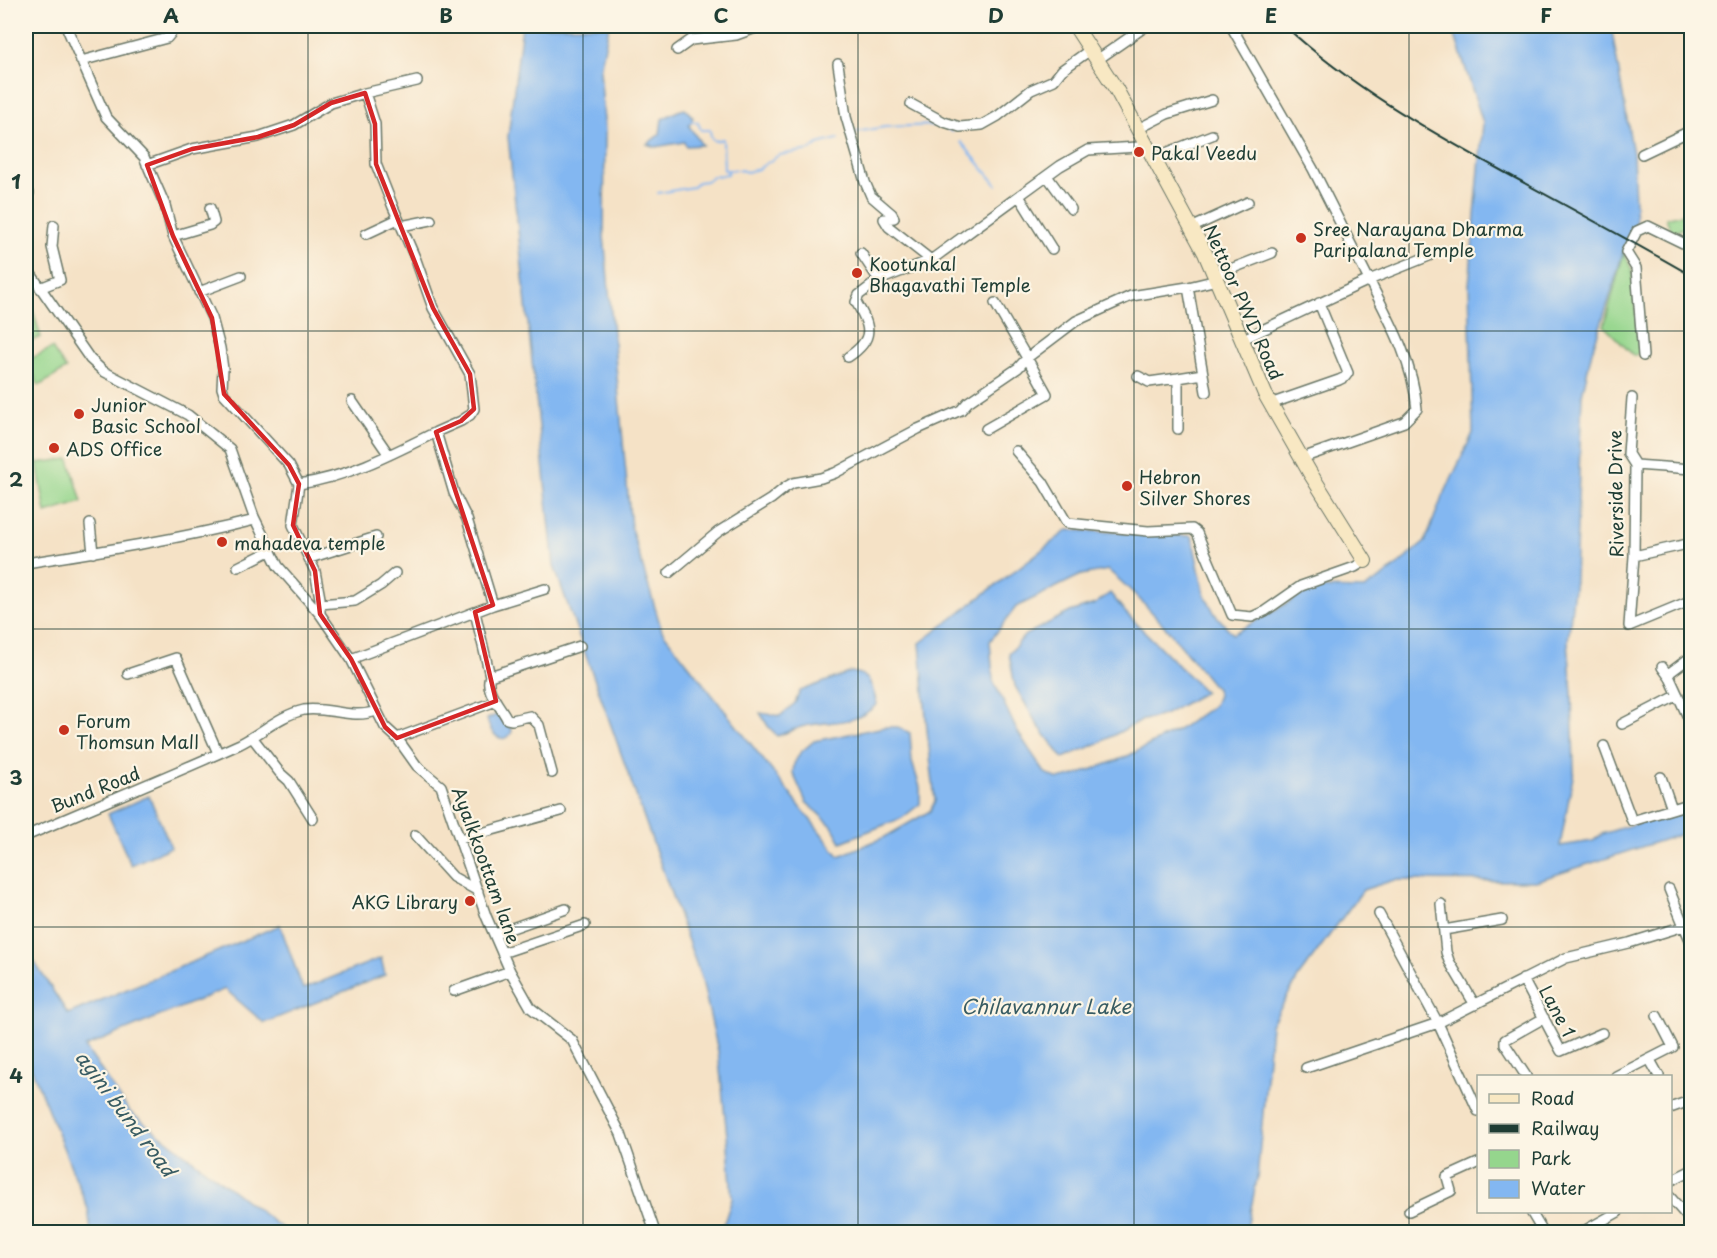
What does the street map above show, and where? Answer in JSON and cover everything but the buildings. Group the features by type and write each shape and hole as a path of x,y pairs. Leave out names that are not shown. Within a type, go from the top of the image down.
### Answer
{"street":[{"path":"66,26 106,117 144,157 165,205 173,236 212,318 220,348 224,394 289,465 299,484 293,525 310,558 317,581 320,614"},
{"path":"81,61 167,38 172,32 172,26"},
{"path":"677,50 691,40 736,35 760,26"},
{"name":"Nettoor PWD Road","path":"1075,26 1116,89 1191,228 1216,277 1270,404 1365,561"},
{"path":"911,104 944,122 960,127 981,125 998,116 1030,90 1054,80 1062,70 1146,26"},
{"path":"1231,26 1314,170 1400,340 1416,393 1417,409 1404,422 1302,458"},
{"path":"838,64 852,139 871,196 892,214 894,218 884,219 889,227 931,260"},
{"path":"147,165 192,149 258,137 294,125 331,103 417,81"},
{"path":"299,484 325,480 388,455 461,421 470,416 474,409 470,374 434,308 376,164 375,124 364,93"},
{"path":"1138,129 1167,114 1212,100"},
{"path":"1642,154 1692,130"},
{"path":"1153,158 1212,135"},
{"path":"848,357 860,349 866,341 867,320 856,302 859,295 879,280 931,260 1047,176 1088,150 1138,147 1145,143"},
{"path":"1047,176 1071,209"},
{"path":"1019,196 1052,249"},
{"path":"1191,228 1248,202"},
{"path":"173,236 214,222 210,208"},
{"path":"366,234 399,223 432,220"},
{"path":"40,288 60,280 52,247 54,225"},
{"path":"1643,356 1636,268 1626,252 1637,231 1648,226 1687,245 1692,245"},
{"path":"861,253 879,280"},
{"path":"669,573 718,532 771,500 793,483 835,473 889,443 961,410 968,402 1018,368 1027,358 1076,321 1131,296 1188,287 1272,253"},
{"path":"1241,340 1369,280 1429,256"},
{"name":"Ayalkkoottam lane","path":"26,267 90,359 103,371 188,415 230,449 255,520 270,552 286,576 320,614 351,659 385,727 397,738 417,766 441,786 478,891 510,971 531,1008 572,1040 621,1134 655,1233"},
{"path":"199,292 241,276"},
{"path":"1188,287 1206,392"},
{"path":"986,429 1047,394 995,303"},
{"path":"1270,404 1339,380 1348,373 1319,303"},
{"path":"1138,376 1149,382 1203,374"},
{"path":"1178,378 1178,429"},
{"name":"Riverside Drive","path":"1632,398 1629,454 1635,465 1634,556 1629,626 1692,600"},
{"path":"352,401 388,455"},
{"path":"436,432 454,493 467,519 493,605"},
{"path":"1016,451 1043,482 1068,523 1148,531 1192,529 1197,533 1232,615 1252,617 1265,611 1301,586 1355,567 1365,561"},
{"path":"1635,465 1692,469"},
{"path":"26,563 199,534 255,520"},
{"path":"90,524 93,553"},
{"path":"310,558 376,537"},
{"path":"1634,556 1692,543"},
{"path":"238,567 270,552"},
{"path":"320,604 355,601 381,585 395,573"},
{"path":"351,659 493,605 545,589"},
{"path":"475,612 490,676 488,680 492,696 507,719 530,716 536,720 552,773"},
{"path":"490,676 579,646"},
{"path":"1692,656 1665,671 1692,726"},
{"path":"128,674 176,658 218,753"},
{"path":"1622,724 1678,695"},
{"path":"397,738 496,701"},
{"name":"Bund Road","path":"26,836 218,753 280,719 305,710 366,715 376,711"},
{"path":"252,736 280,773 289,781 313,819"},
{"path":"1604,746 1632,821 1692,803"},
{"path":"1661,777 1672,809"},
{"path":"460,839 561,811"},
{"path":"415,835 453,877 478,891"},
{"path":"1669,889 1692,944"},
{"path":"1441,904 1449,961 1475,1005"},
{"path":"495,934 566,909"},
{"path":"1379,914 1438,1023 1477,1107"},
{"path":"1444,930 1502,920"},
{"path":"502,953 585,925"},
{"path":"1306,1068 1438,1023 1566,958 1629,943 1684,926"},
{"path":"454,991 510,971"},
{"name":"Lane 1","path":"1522,979 1561,1051 1602,1034"},
{"path":"1620,1075 1673,1047 1657,1016"},
{"path":"1525,1075 1505,1044 1505,1040 1544,1018"},
{"path":"1650,1060 1658,1075"},
{"path":"1672,1104 1692,1100"},
{"path":"1409,1211 1451,1191 1447,1177 1477,1164"},
{"path":"1672,1180 1692,1170"},
{"path":"1672,1198 1692,1222"},
{"path":"1532,1213 1543,1233"},
{"path":"1582,1233 1616,1213"}],"highlighted area":[{"path":"365,93 375,124 376,164 433,308 470,374 474,409 461,421 436,432 493,605 475,612 496,701 397,738 385,727 351,659 320,614 315,571 293,525 299,484 289,465 224,394 212,318 173,236 147,165 192,149 258,137 294,125 331,103"}],"green space":[{"path":"1681,214 1686,227 1672,233 1666,218"},
{"path":"1624,252 1632,270 1640,352 1634,356 1604,326"},
{"path":"30,301 41,337 26,343 26,303"},
{"path":"52,348 66,369 39,386 26,361"},
{"path":"69,459 82,502 46,513 37,463"}],"water":[{"name":"Chilavannur Lake","path":"522,26 609,26 600,70 605,133 604,236 631,528 662,631 839,856 885,837 930,811 935,801 920,643 1068,530 1192,536 1204,593 1215,614 1233,634 1314,588 1364,589 1383,577 1425,542 1439,505 1473,433 1469,285 1483,123 1452,26 1611,26 1633,154 1636,227 1625,245 1592,351 1582,395 1575,579 1568,641 1574,771 1560,846 1593,841 1602,834 1691,807 1691,831 1536,881 1394,880 1363,890 1299,976 1271,1025 1257,1179 1246,1232 721,1232 732,1199 728,1145 718,1051 702,980 554,566 508,137","holes":["1108,570 1178,642 1216,689 1218,695 1214,705 1178,730 1126,757 1077,775 1058,779 1045,773 1017,731 993,680 990,641 1016,607 1081,575"]},
{"path":"685,109 693,117 689,126 702,145 686,146 684,142 655,147 647,144 660,134 662,119"},
{"path":"1110,593 1126,613 1205,692 1164,715 1140,721 1101,742 1063,758 1037,724 1015,686 1009,654 1025,635 1070,612 1095,604"},
{"path":"851,672 864,676 870,682 877,704 861,716 844,721 805,726 777,736 760,713 780,716 795,703 800,691"},
{"path":"496,715 501,716 512,730 507,737 499,738 490,728 487,719"},
{"path":"885,727 898,727 910,733 912,762 920,787 920,804 902,818 841,842 832,826 806,802 793,773 794,764 800,753 814,741"},
{"path":"149,796 171,847 131,865 108,814"},
{"name":"agini bund road","path":"280,925 303,989 381,958 385,975 264,1023 225,989 85,1047 130,1112 287,1232 91,1232 88,1209 26,1055 26,949 68,1014"}],"waterway":[{"path":"689,120 698,123 701,130 710,130 711,138 715,141 723,139 724,170 747,172 758,169 779,155 810,150 818,144 838,139"},
{"path":"856,132 885,127 935,125 943,126 952,132"},
{"path":"961,142 997,185"},
{"path":"658,193 693,187 698,182 727,174 728,171"}],"railway":[{"path":"1285,26 1362,87 1418,123 1692,276"}],"place":[{"name":"Pakal Veedu","path":"1139,152"},
{"name":"Sree Narayana Dharma Paripalana Temple","path":"1301,238"},
{"name":"Kootunkal Bhagavathi Temple","path":"857,273"},
{"name":"Junior Basic School","path":"79,414"},
{"name":"ADS Office","path":"54,448"},
{"name":"Hebron Silver Shores","path":"1127,486"},
{"name":"mahadeva temple","path":"222,542"},
{"name":"Forum Thomsun Mall","path":"64,730"},
{"name":"AKG Library","path":"470,901"}]}
